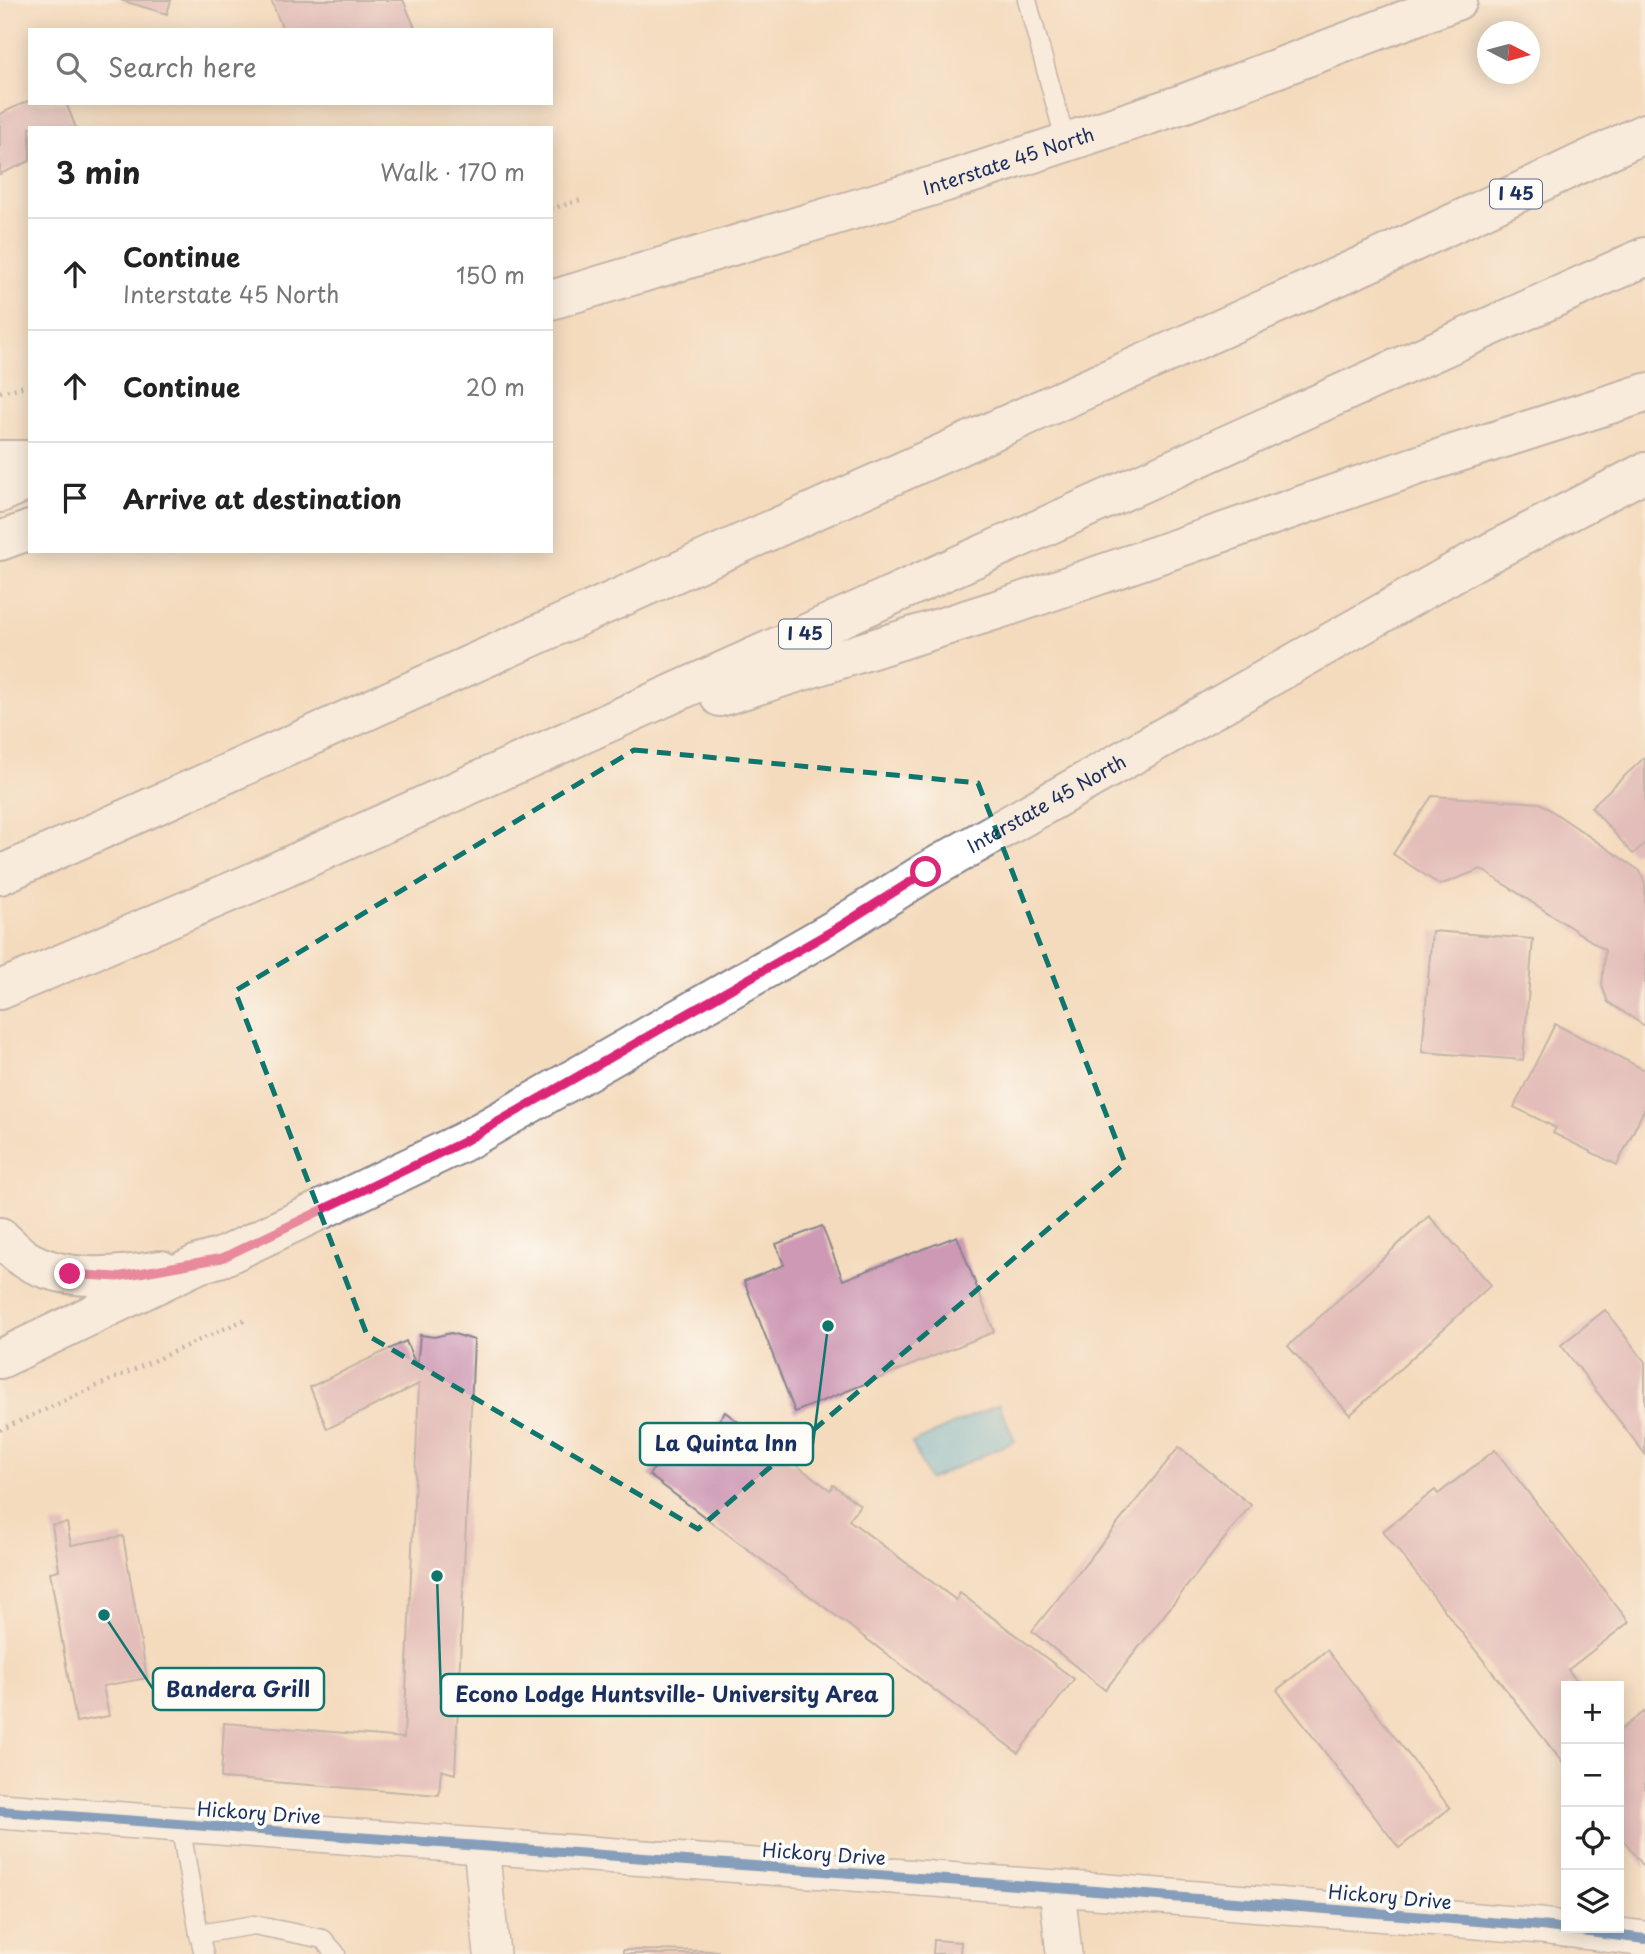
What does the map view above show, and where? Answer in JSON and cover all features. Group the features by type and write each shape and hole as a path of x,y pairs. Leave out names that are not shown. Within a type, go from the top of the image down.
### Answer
{"main road":[{"name":"Interstate 45 North","path":"553,299 946,182 1066,143 1185,103 1458,0"},
{"path":"1386,255 1645,119"},
{"name":"I 45","path":"0,875 1386,255 1645,133"},
{"name":"I 45","path":"0,990 249,884 1645,257"},
{"path":"249,884 735,691 1009,606 1416,466 1645,393"},
{"path":"0,460 28,460"},
{"name":"Interstate 45 North","path":"0,1359 198,1264 222,1258 463,1142 832,931 926,872 1476,560 1645,472"},
{"path":"0,493 28,481"},
{"path":"0,541 28,531"},
{"path":"0,1237 26,1259 70,1274 117,1277 198,1264"}],"street":[{"name":"Hickory Drive","path":"0,1811 1541,1926 1627,1943"},
{"path":"481,1847 492,1954"},
{"path":"1057,1888 1064,1954"}],"lane":[{"path":"1027,0 1066,143"},
{"path":"180,1824 204,1954"},
{"path":"199,1934 254,1925 323,1938 336,1954"}],"path":[{"path":"553,208 584,199"},
{"path":"0,392 28,385"},
{"path":"0,1430 248,1318"}],"highlighted area":[{"path":"634,750 978,783 1125,1163 698,1529 367,1335 235,991"}],"water":[{"path":"999,1404 1015,1441 929,1480 912,1443"}],"building":[{"path":"120,0 171,0 167,14"},
{"path":"271,0 403,0 415,28 282,28"},
{"path":"28,101 28,105 67,105 75,126 28,126 28,162 0,174 0,114"},
{"path":"1645,757 1645,843 1633,854 1591,807"},
{"path":"1432,796 1540,803 1640,871 1645,884 1645,1026 1608,1002 1602,986 1605,950 1481,869 1440,885 1393,854"},
{"path":"1432,931 1533,939 1523,1060 1422,1052"},
{"path":"1555,1024 1645,1070 1645,1108 1617,1165 1553,1133 1556,1128 1514,1107"},
{"path":"1429,1216 1491,1285 1350,1415 1288,1346"},
{"path":"822,1226 843,1280 957,1236 994,1332 795,1412 744,1281 784,1265 776,1244"},
{"path":"1605,1310 1645,1362 1645,1454 1561,1345"},
{"path":"451,1333 474,1340 455,1774 441,1770 439,1795 221,1778 224,1723 404,1738 419,1384 327,1429 310,1387 406,1341 417,1368 420,1335 434,1337"},
{"path":"725,1412 830,1490 833,1485 860,1505 849,1520 956,1600 960,1593 1074,1679 1018,1753 649,1475 683,1430 701,1444"},
{"path":"1179,1447 1251,1505 1105,1690 1032,1631"},
{"path":"1495,1450 1629,1622 1568,1670 1577,1681 1561,1681 1561,1761 1383,1531 1435,1490 1438,1494"},
{"path":"67,1523 71,1545 123,1536 147,1678 103,1686 109,1716 76,1722 50,1572 59,1570 52,1525"},
{"path":"1327,1650 1450,1808 1399,1848 1277,1690"},
{"path":"1645,1711 1645,1868 1624,1841 1624,1727"},
{"path":"934,1940 961,1942 960,1954 933,1954"},
{"path":"623,1950 718,1951 718,1954 623,1954"}],"cycle path":[{"path":"0,1811 1057,1888 1541,1926 1645,1939"}],"place":[{"name":"La Quinta Inn","path":"828,1326"},
{"name":"Econo Lodge Huntsville- University Area","path":"437,1576"},
{"name":"Bandera Grill","path":"104,1615"}],"route":[{"path":"70,1274 117,1277 222,1258 463,1142 832,931 926,872"}]}
